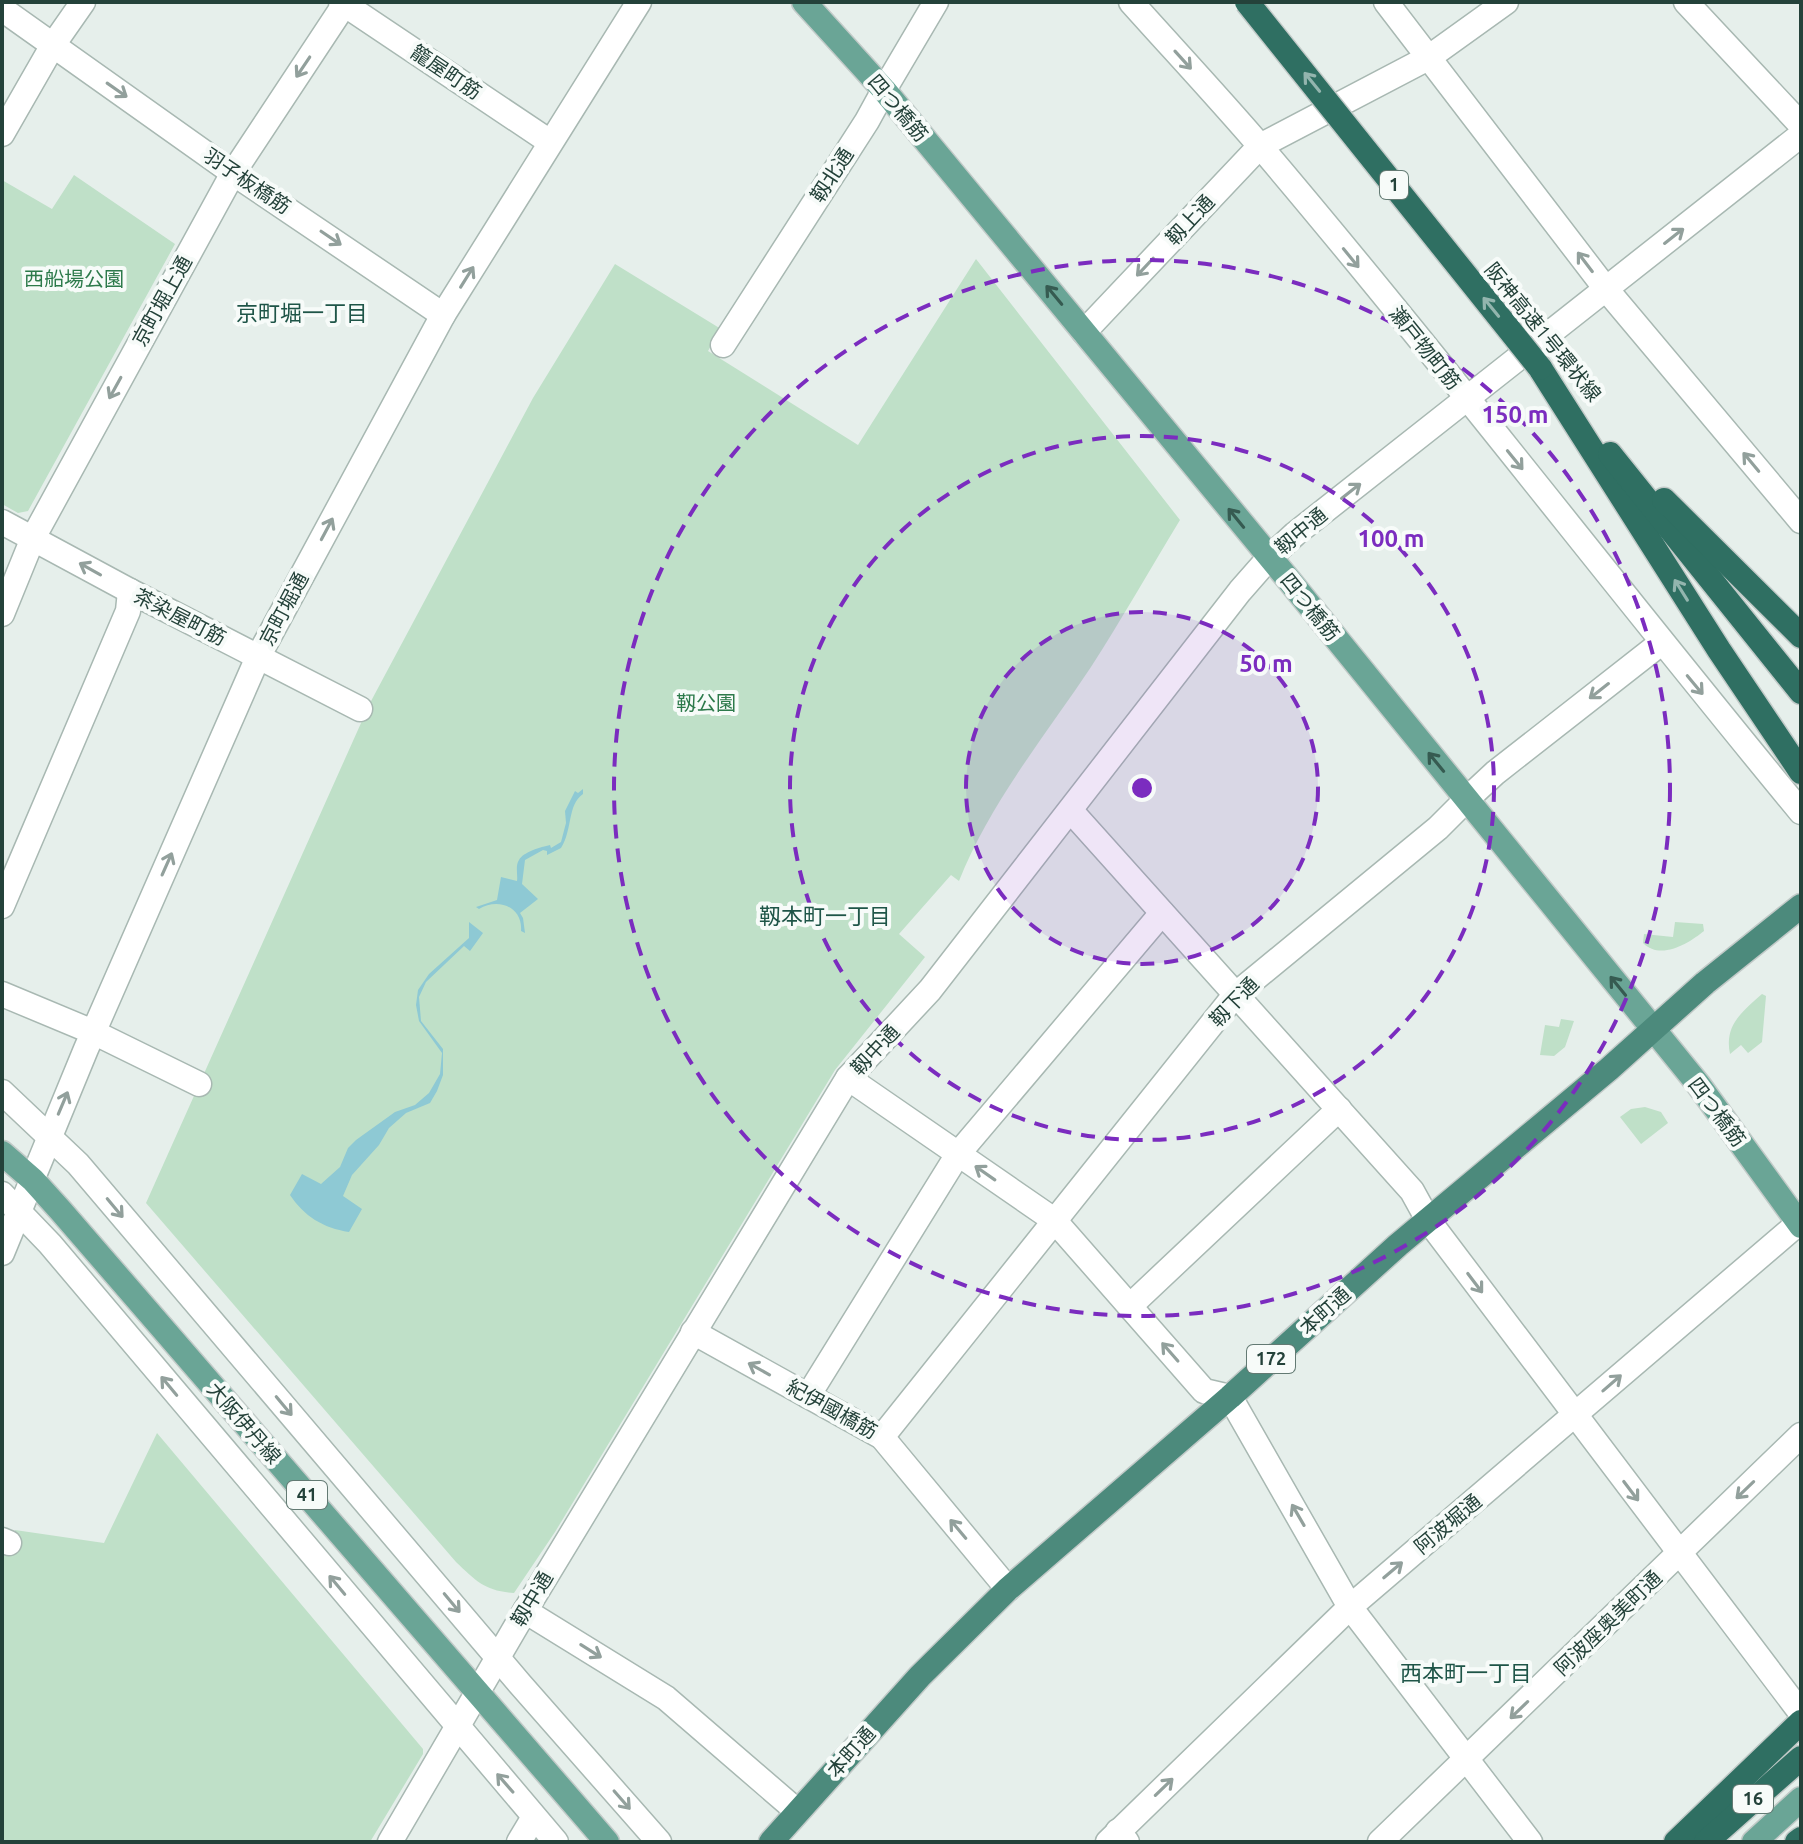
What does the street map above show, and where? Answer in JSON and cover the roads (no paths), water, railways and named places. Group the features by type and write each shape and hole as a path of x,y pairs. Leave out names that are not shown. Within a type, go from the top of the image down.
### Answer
{"highway":[{"name":"阪神高速1号環状線","path":"1247,2 1801,692"},
{"path":"1540,368 1719,650 1801,772"},
{"name":"1","path":"1579,416 1801,636"},
{"name":"本町通","path":"771,1842 920,1676 1008,1589 1230,1397 1398,1245 1705,983 1801,906"},
{"path":"1679,1842 1801,1722"},
{"name":"16","path":"1706,1842 1801,1758"}],"main road":[{"name":"四つ橋筋","path":"804,2 884,90 1654,1029 1800,1223"},
{"name":"大阪伊丹線","path":"2,1153 33,1180 607,1842"},
{"path":"1754,1842 1801,1799"}],"street":[{"path":"2,134 53,45 83,2"},
{"name":"京町堀通","path":"2,1253 93,1032 258,657 443,315 639,2"},
{"name":"靱北通","path":"723,345 859,134 936,2"},
{"name":"瀬戸物町筋","path":"1131,2 1260,146 1801,812"},
{"path":"1386,2 1606,289 1801,521"},
{"name":"靱上通","path":"1084,332 1260,146 1428,58 1506,2"},
{"path":"1686,2 1801,125"},
{"name":"籠屋町筋","path":"344,3 550,142"},
{"name":"京町堀上通","path":"2,614 33,538 233,173 344,3"},
{"name":"羽子板橋筋","path":"2,9 233,173 443,315"},
{"name":"靱中通","path":"390,1842 525,1611 848,1078 930,990 1240,591 1295,534 1801,135"},
{"name":"茶染屋町筋","path":"2,522 360,709"},
{"path":"2,906 128,611 130,591"},
{"name":"靱下通","path":"882,1437 1235,995 1438,828 1495,773 1661,643"},
{"path":"1071,811 1412,1191 1428,1220 1574,1416 1801,1713"},
{"path":"808,1396 958,1154 1162,913"},
{"path":"2,994 93,1032 199,1084"},
{"path":"848,1078 1054,1220 1204,1391 1230,1397 1350,1607 1530,1842"},
{"path":"2,1092 78,1164 659,1842"},
{"path":"1130,1306 1339,1109"},
{"path":"2,1194 20,1211 556,1842"},
{"name":"阿波堀通","path":"1118,1838 1350,1607 1800,1223"},
{"name":"紀伊國橋筋","path":"693,1332 882,1437 1008,1589"},
{"name":"阿波座奥美町通","path":"1380,1842 1801,1435"},
{"path":"525,1611 666,1698 797,1811"},
{"path":"1679,1842 1801,1734"},
{"path":"519,1842 534,1817"}],"water":[{"path":"583,789 583,794 574,804 561,848 547,855 547,851 543,850 525,860 522,884 538,899 520,913 525,933 521,931 518,916 508,906 494,904 479,909 476,907 497,900 501,877 517,881 521,857 561,842 566,823 565,811 575,791 578,793"},
{"path":"469,922 483,933 470,951 464,946 426,982 419,997 421,1021 443,1049 443,1075 437,1091 430,1103 406,1113 389,1128 379,1145 352,1175 343,1196 362,1209 349,1232 323,1224 301,1209 290,1195 302,1174 321,1184 340,1167 348,1148 356,1140 395,1112 415,1105 429,1093 440,1074 442,1053 419,1021 416,1005 418,990 429,974 469,938"}],"district":[{"name":"京町堀一丁目","path":"302,313"},
{"name":"靱本町一丁目","path":"825,916"},
{"name":"西本町一丁目","path":"1466,1673"}],"park label":[{"name":"西船場公園","path":"74,279"},
{"name":"靱公園","path":"706,703"}]}
